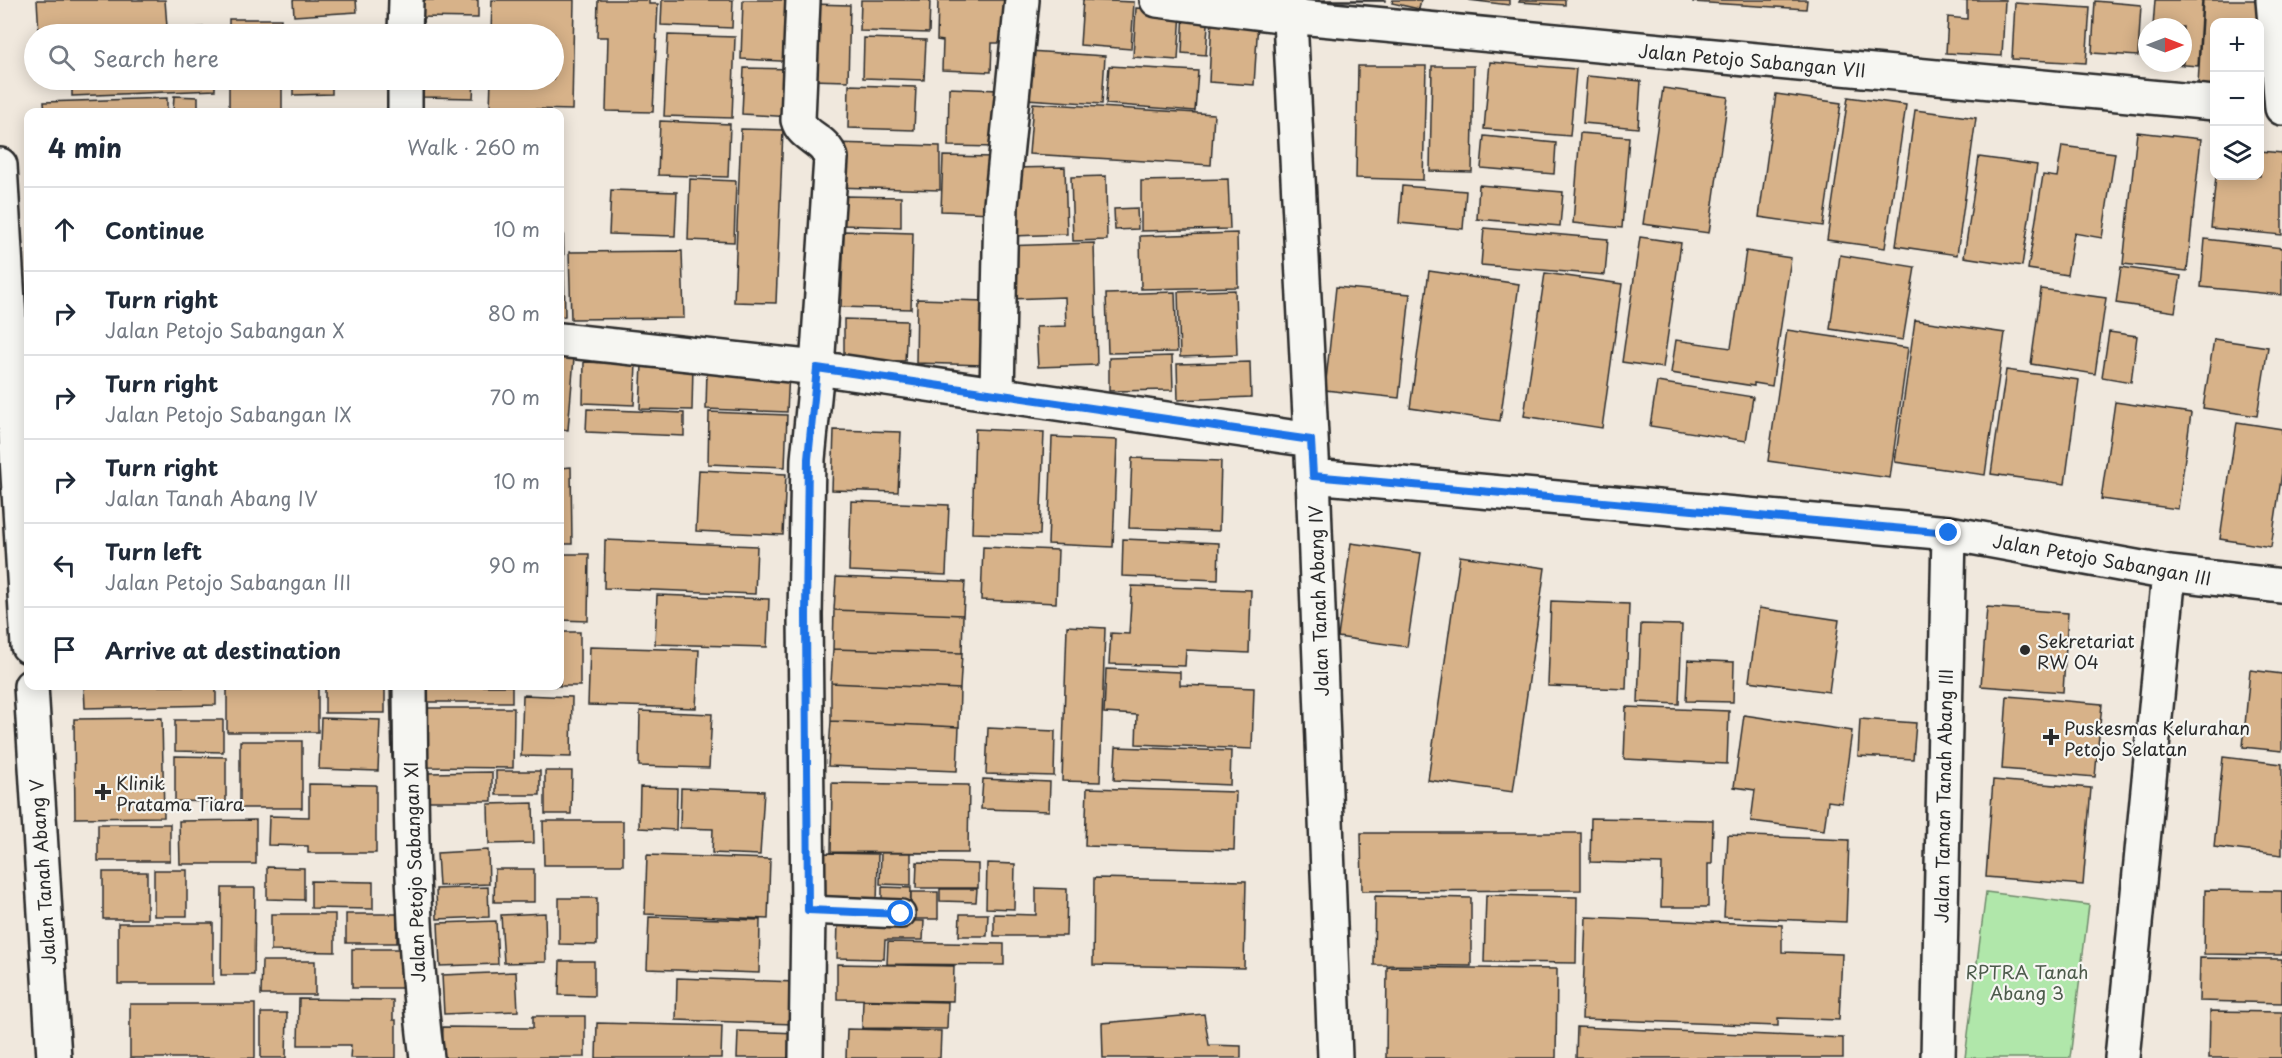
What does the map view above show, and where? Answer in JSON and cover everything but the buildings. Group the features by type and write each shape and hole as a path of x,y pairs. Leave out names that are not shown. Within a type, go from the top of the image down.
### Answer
{"street":[{"path":"405,24 406,0"},
{"path":"803,0 798,120 800,128 825,146 831,158 817,368 808,459 806,1058"},
{"path":"998,393 1001,205 1022,0"},
{"name":"Jalan Petojo Sabangan VII","path":"1157,0 1289,8 2210,103"},
{"path":"2264,108 2282,109 2273,0"},
{"name":"Jalan Tanah Abang IV","path":"1289,8 1313,476 1335,1058"},
{"path":"405,90 405,108"},
{"path":"0,165 4,306 24,589"},
{"path":"564,340 817,368 1311,440"},
{"name":"Jalan Petojo Sabangan III","path":"1313,476 1949,533 2169,573 2282,586"},
{"name":"Jalan Taman Tanah Abang III","path":"1938,1058 1949,533"},
{"path":"2122,1058 2169,573"},
{"name":"Jalan Tanah Abang V","path":"31,690 54,1058"},
{"name":"Jalan Petojo Sabangan XI","path":"410,690 412,861 418,993 427,1058"}],"lane":[{"path":"808,910 901,914"}],"green space":[{"name":"RPTRA Tanah Abang 3","path":"1986,892 2089,905 2070,1058 1965,1058"}],"place":[{"name":"Sekretariat RW 04","path":"2025,650"},
{"name":"Puskesmas Kelurahan Petojo Selatan","path":"2051,737"},
{"name":"Klinik Pratama Tiara","path":"103,792"}],"route":[{"path":"901,914 808,910 806,615 808,459 817,368 1311,440 1313,476 1949,533"}]}
